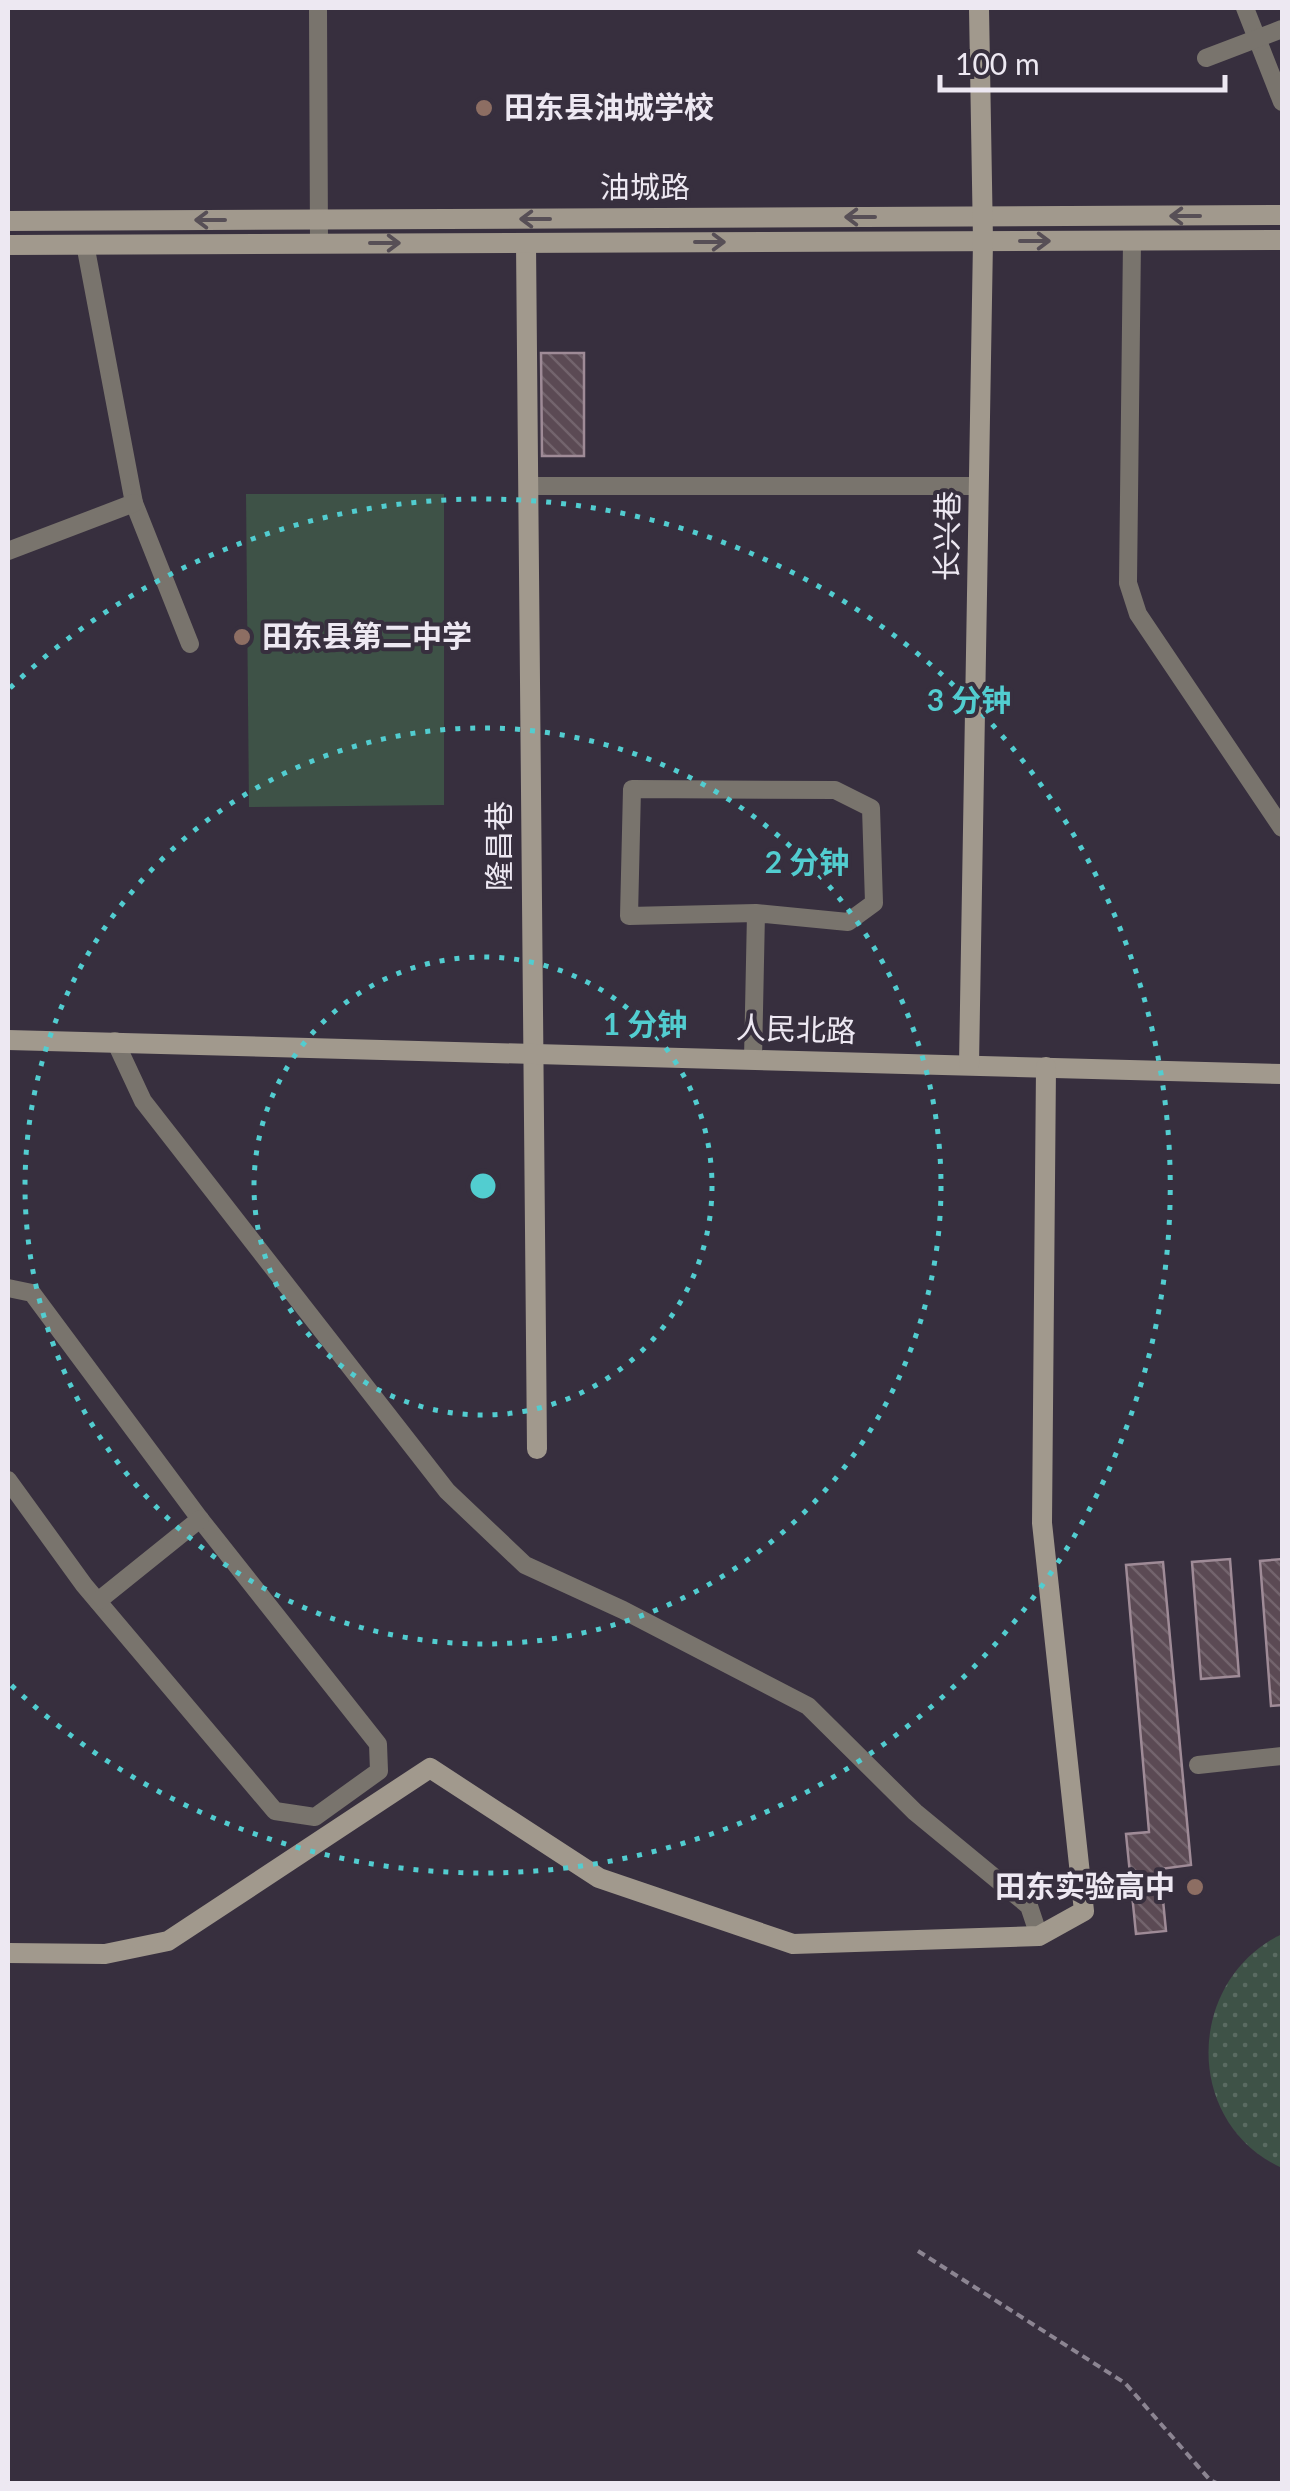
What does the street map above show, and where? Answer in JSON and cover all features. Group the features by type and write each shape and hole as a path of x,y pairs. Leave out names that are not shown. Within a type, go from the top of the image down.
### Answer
{"street":[{"path":"318,8 319,243"},
{"name":"长兴巷","path":"970,1065 983,242 979,8"},
{"path":"1245,8 1282,102"},
{"path":"1206,58 1282,28"},
{"name":"油城路","path":"8,221 1282,215"},
{"name":"油城路","path":"8,245 1282,240"},
{"path":"1132,241 1128,583 1138,614 1282,828"},
{"name":"隆昌巷","path":"526,243 536,1449"},
{"path":"85,244 134,504 190,644"},
{"path":"529,486 979,486"},
{"path":"8,551 134,504"},
{"path":"632,789 835,790 871,808 874,902 848,922 756,913 629,916 632,789"},
{"path":"753,1059 756,913"},
{"name":"人民北路","path":"8,1040 1282,1074"},
{"path":"116,1041 143,1102 447,1491 525,1565 624,1610 808,1706 915,1812 1029,1906 1039,1936"},
{"path":"8,1953 105,1954 168,1941 430,1768 598,1878 793,1944 1039,1936 1084,1911 1042,1523 1046,1067"},
{"path":"8,1288 32,1293 200,1519 378,1744 378,1771 315,1817 276,1811 98,1601 8,1480"},
{"path":"98,1601 200,1519"},
{"path":"1198,1764 1282,1756"}],"path":[{"path":"918,2251 1124,2383 1210,2480 1219,2484"}],"green space":[{"path":"246,494 444,494 444,805 249,807"},
{"path":"1282,1934 1282,2168 1250,2147 1227,2119 1213,2087 1208,2052 1213,2017 1227,1984 1250,1956"}],"building":[{"path":"541,353 584,353 584,456 542,456"},
{"path":"1230,1559 1239,1676 1201,1679 1192,1562"},
{"path":"1282,1559 1282,1705 1271,1706 1260,1561"},
{"path":"1163,1562 1191,1865 1160,1869 1166,1931 1136,1934 1126,1834 1149,1832 1126,1565"}],"place":[{"name":"田东县油城学校","path":"484,108"},
{"name":"田东县第二中学","path":"242,637"},
{"name":"田东实验高中","path":"1195,1887"}]}
